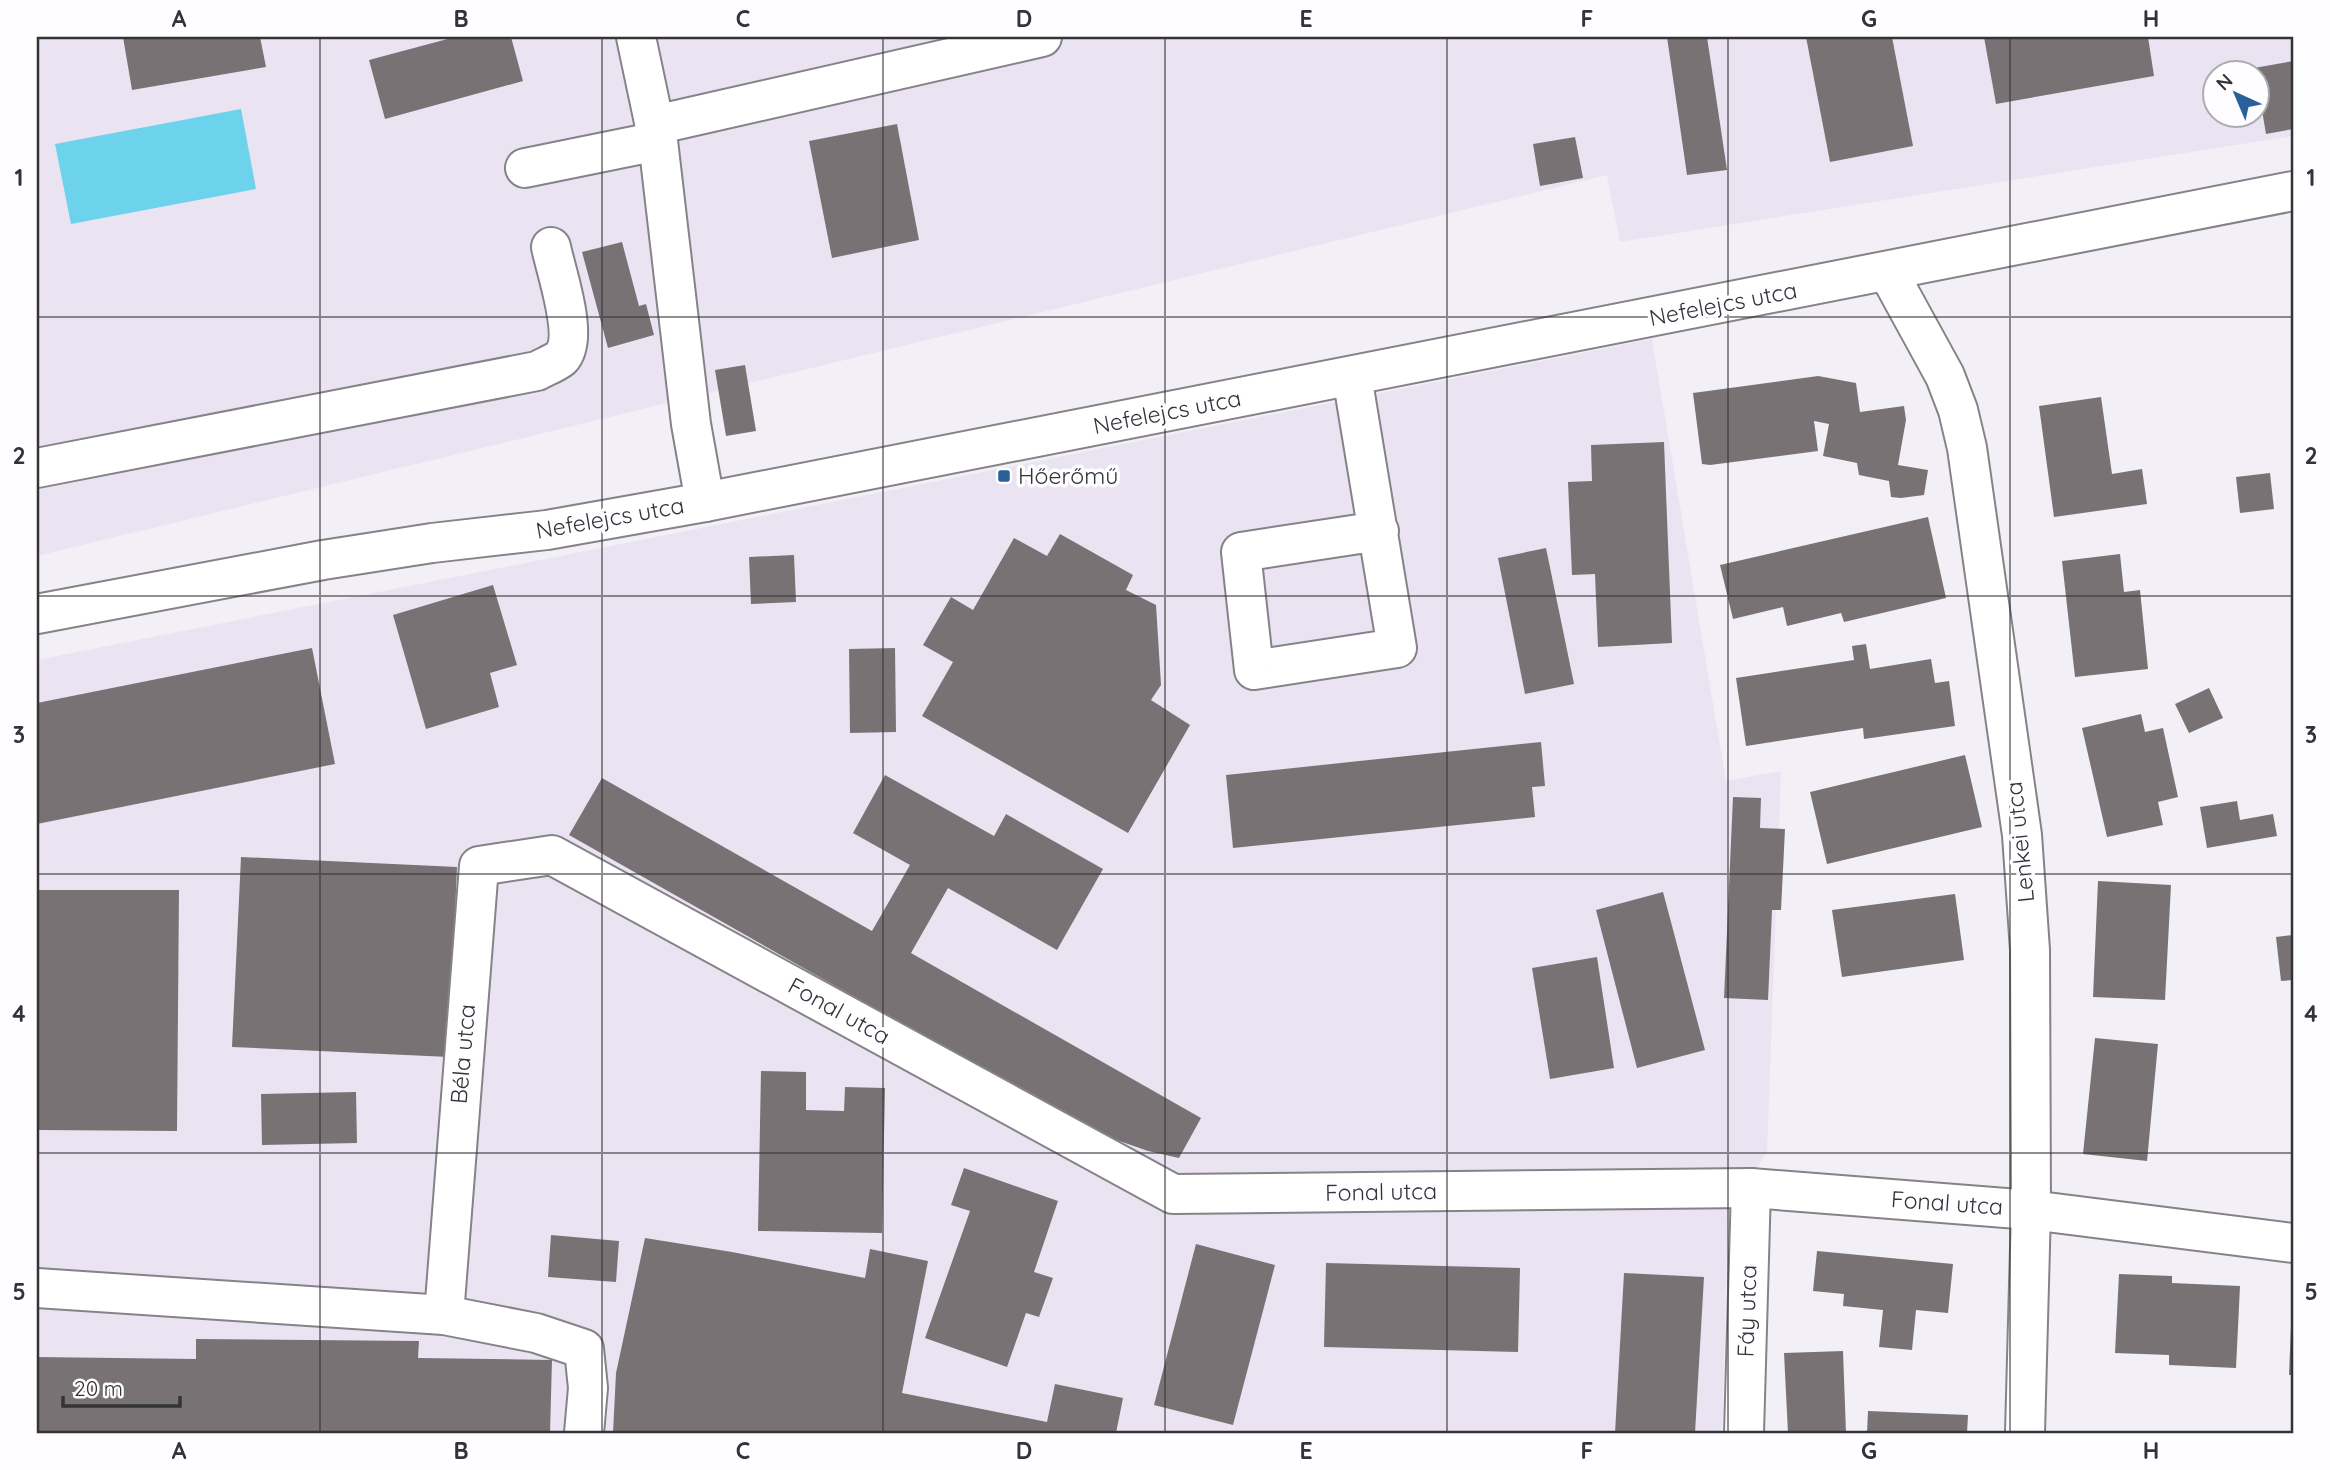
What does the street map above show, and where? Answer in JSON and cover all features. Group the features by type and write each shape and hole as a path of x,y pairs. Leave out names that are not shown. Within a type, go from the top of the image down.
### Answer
{"street":[{"path":"636,37 657,133 691,424 705,502"},
{"path":"525,168 1042,37"},
{"name":"Nefelejcs utca","path":"37,614 323,560 432,543 547,530 705,502 2293,191"},
{"path":"37,468 537,371 561,358 568,337 569,328 551,247"},
{"name":"Lenkei utca","path":"1888,272 1945,376 1958,410 1967,448 2022,835 2030,950 2031,1210 2025,1433"},
{"path":"1352,376 1379,531 1397,648 1254,670 1241,552 1379,531"},
{"name":"Fonal utca","path":"552,855 1173,1194 1751,1188 2031,1210 2293,1242"},
{"name":"Béla utca","path":"444,1315 479,866 552,855"},
{"name":"Fáy utca","path":"1744,1433 1751,1188"},
{"path":"37,1288 444,1315 536,1333 584,1349 588,1388 584,1433"}],"shaded area":[{"path":"37,37 2293,37 2293,136 1620,242 1607,175 37,556"},
{"path":"1652,339 1726,781 1781,771 1767,1152 1728,1215 1722,1433 37,1433 37,660"}],"water":[{"path":"241,109 256,189 71,224 55,144"}],"building":[{"path":"123,37 260,37 266,67 132,90"},
{"path":"455,37 511,37 523,81 385,119 369,60"},
{"path":"1667,37 1707,37 1727,170 1687,175"},
{"path":"1806,37 1892,37 1913,146 1830,162"},
{"path":"1984,37 2148,37 2154,76 1996,104"},
{"path":"2293,61 2293,129 2266,134 2265,130 2270,130 2270,65"},
{"path":"897,124 919,240 832,258 809,141"},
{"path":"1575,137 1583,178 1540,186 1533,144"},
{"path":"622,242 639,306 646,304 654,335 608,348 582,252"},
{"path":"745,365 756,431 726,436 715,370"},
{"path":"1818,376 1856,383 1860,412 1904,406 1906,420 1898,465 1928,470 1924,495 1891,497 1889,481 1859,475 1857,463 1823,456 1829,424 1814,421 1818,451 1702,464 1693,393"},
{"path":"2101,397 2112,474 2142,469 2147,504 2054,517 2039,406"},
{"path":"1664,442 1672,643 1598,647 1595,574 1572,575 1568,482 1592,481 1591,445"},
{"path":"2270,473 2274,509 2240,513 2236,477"},
{"path":"1928,517 1946,598 1844,622 1841,613 1787,626 1783,607 1733,619 1720,565"},
{"path":"1060,534 1133,575 1126,590 1156,605 1161,685 1151,700 1190,725 1128,833 922,716 953,662 923,645 951,597 973,610 1014,538 1047,556"},
{"path":"1546,548 1574,684 1525,694 1498,558"},
{"path":"2120,554 2124,592 2140,590 2148,669 2075,677 2062,561"},
{"path":"794,555 796,602 751,604 749,557"},
{"path":"493,585 517,665 490,673 499,707 426,729 393,615"},
{"path":"1866,644 1870,669 1931,659 1935,683 1949,681 1955,726 1864,739 1863,728 1746,746 1736,678 1854,660 1852,646"},
{"path":"312,648 335,764 37,824 37,703"},
{"path":"895,648 896,732 850,733 849,649"},
{"path":"2209,688 2223,718 2189,733 2175,704"},
{"path":"2141,714 2145,732 2163,728 2178,797 2158,802 2163,825 2107,837 2082,728"},
{"path":"1541,742 1545,786 1532,787 1535,817 1233,848 1226,775"},
{"path":"1965,755 1982,827 1827,864 1810,792"},
{"path":"885,775 994,836 1006,814 1103,869 1057,950 948,888 911,953 1201,1118 1179,1158 1148,1151 1091,1131 569,835 602,778 872,931 910,865 853,833"},
{"path":"1733,797 1761,798 1760,828 1785,829 1781,910 1772,910 1768,1000 1724,998"},
{"path":"2237,801 2240,820 2273,814 2277,836 2207,848 2200,807"},
{"path":"241,857 457,867 449,1057 232,1047"},
{"path":"2098,881 2171,885 2165,1000 2093,997"},
{"path":"37,890 179,890 177,1131 37,1130"},
{"path":"1663,892 1705,1050 1637,1068 1596,910"},
{"path":"1955,894 1964,960 1842,977 1832,910"},
{"path":"2293,935 2293,980 2281,981 2276,937"},
{"path":"1597,957 1614,1068 1550,1079 1532,968"},
{"path":"2095,1038 2158,1044 2147,1161 2083,1154"},
{"path":"761,1071 806,1072 806,1110 844,1111 845,1087 885,1088 882,1233 758,1231"},
{"path":"356,1092 357,1143 262,1145 261,1094"},
{"path":"964,1168 1058,1201 1034,1272 1053,1278 1039,1317 1026,1313 1007,1367 925,1338 970,1211 951,1205"},
{"path":"551,1235 619,1241 616,1282 548,1277"},
{"path":"645,1238 865,1278 870,1249 928,1261 902,1393 1047,1422 1055,1384 1123,1398 1116,1433 613,1433 616,1373"},
{"path":"1196,1244 1275,1265 1233,1425 1154,1405"},
{"path":"1817,1251 1953,1264 1948,1313 1916,1310 1912,1350 1879,1347 1883,1310 1843,1306 1844,1294 1813,1291"},
{"path":"1326,1263 1520,1268 1518,1352 1324,1347"},
{"path":"1624,1273 1704,1277 1695,1433 1615,1433"},
{"path":"2119,1274 2172,1276 2172,1283 2240,1286 2236,1368 2169,1365 2169,1355 2115,1353"},
{"path":"2291,1326 2293,1375 2289,1375"},
{"path":"196,1339 419,1341 418,1358 552,1360 550,1433 37,1433 37,1357 196,1359"},
{"path":"1843,1351 1846,1433 1788,1433 1784,1353"},
{"path":"1868,1411 1968,1415 1967,1433 1867,1433"}],"place":[{"name":"Hőerőmű","path":"1004,476"}]}
